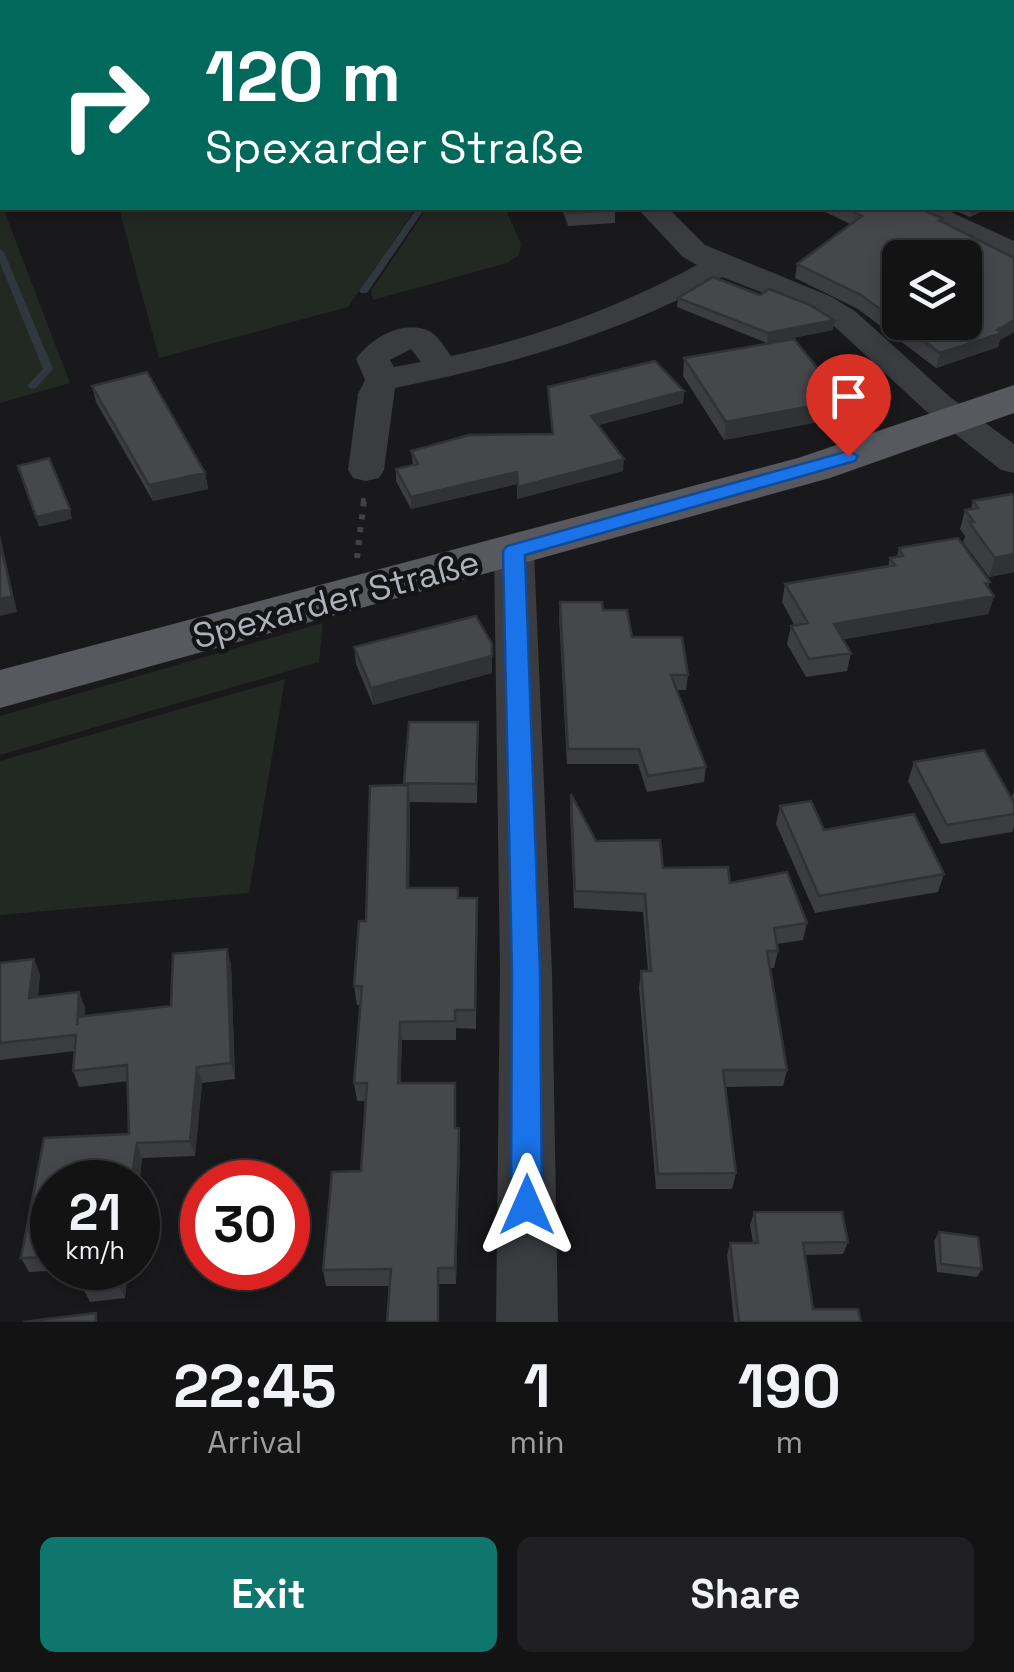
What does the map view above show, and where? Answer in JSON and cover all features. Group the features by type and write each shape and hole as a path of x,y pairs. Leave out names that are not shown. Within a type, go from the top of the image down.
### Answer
{"main road":[{"name":"Spexarder Straße","path":"0,689 814,468 1014,398"}],"street":[{"path":"654,210 694,251 720,266 821,304 845,319 869,345 1014,462"},
{"path":"924,210 1014,252"},
{"path":"984,238 1014,218"},
{"path":"366,470 375,394 382,380 372,358 386,343 421,339 443,368 555,342 654,302 720,266"},
{"path":"514,551 526,972 527,1322"}],"path":[{"path":"354,594 366,470"}],"shaded area":[{"path":"0,210 4,210 70,383 0,403"},
{"path":"120,210 415,210 348,307 159,358"},
{"path":"426,210 506,210 521,244 519,255 507,263 373,300 371,291"},
{"path":"323,623 319,662 0,755 0,716"},
{"path":"285,679 249,893 0,915 0,761"}],"building":[{"path":"567,210 616,210 568,213"},
{"path":"850,210 924,210 978,240 882,240 882,310 861,295 797,264 862,216"},
{"path":"982,242 1014,258 1014,320 997,330 1002,333 982,339"},
{"path":"713,277 760,295 769,289 810,305 834,320 768,333 678,298"},
{"path":"794,339 843,400 726,422 684,358"},
{"path":"922,340 980,340 940,353"},
{"path":"655,361 684,391 591,416 624,459 518,487 517,472 411,497 396,469 418,464 411,451 469,435 553,434 548,387"},
{"path":"147,372 205,473 149,485 92,386"},
{"path":"49,458 70,509 36,517 18,466"},
{"path":"1012,494 1014,554 995,558 965,510 978,508 973,501"},
{"path":"958,538 990,582 985,583 994,596 834,624 851,653 809,659 791,626 808,623 785,584 895,565 890,558 903,556 899,548"},
{"path":"0,542 12,596 0,599"},
{"path":"560,602 602,602 603,610 627,610 632,637 682,637 688,675 671,675 706,767 648,776 639,749 568,749"},
{"path":"476,616 492,644 492,656 371,688 354,647"},
{"path":"409,722 478,722 476,784 404,783"},
{"path":"984,750 1014,803 1014,814 947,825 914,762"},
{"path":"408,785 407,888 458,888 458,898 477,898 475,1010 455,1010 455,1021 400,1022 398,1083 455,1083 455,1128 459,1128 455,1268 438,1268 438,1322 387,1322 391,1269 323,1270 332,1172 361,1171 367,1083 354,1083 362,986 354,986 359,921 366,921 370,786"},
{"path":"571,794 596,841 660,840 663,868 728,867 730,883 787,872 807,923 774,928 778,951 767,951 787,1070 723,1070 736,1173 658,1174 641,971 651,971 645,894 575,891"},
{"path":"811,801 824,830 914,814 944,874 819,896 780,806"},
{"path":"227,949 231,1063 197,1067 190,1141 137,1143 134,1160 40,1160 44,1138 129,1134 127,1065 73,1071 76,1035 0,1043 0,963 34,959 29,998 79,992 77,1025 78,1017 171,1006 173,954"},
{"path":"30,1211 30,1258 21,1258"},
{"path":"754,1212 842,1212 848,1242 803,1243 813,1309 858,1309 861,1322 739,1322 730,1243 758,1243"},
{"path":"939,1232 978,1237 982,1269 941,1264"},
{"path":"96,1313 96,1322 23,1322"}],"waterway":[{"path":"364,291 420,210"},
{"path":"0,252 48,369 32,386"}],"route":[{"path":"527,1205 526,972 514,551 848,456"}]}
